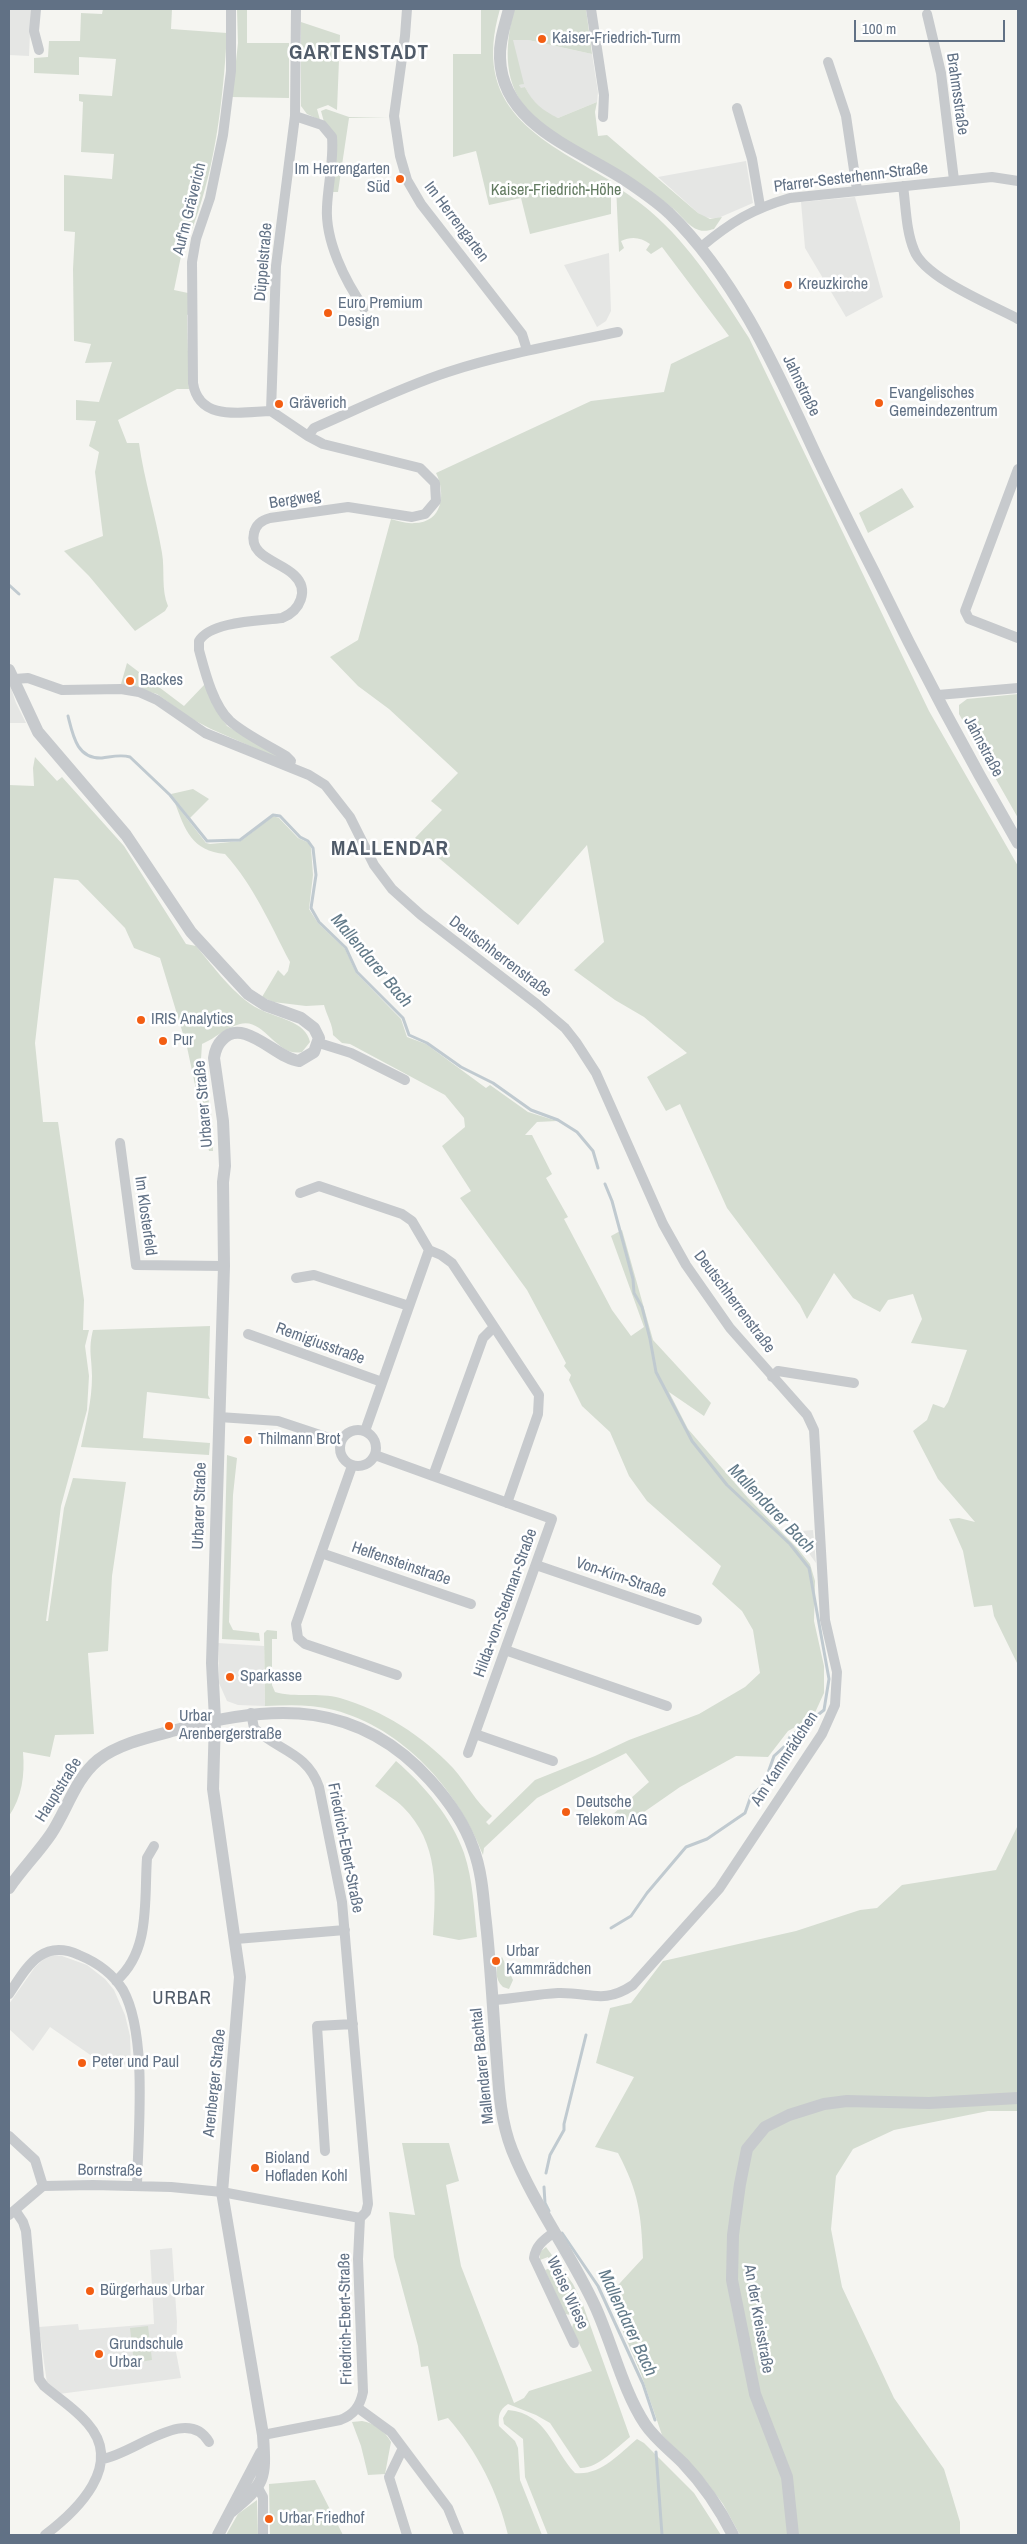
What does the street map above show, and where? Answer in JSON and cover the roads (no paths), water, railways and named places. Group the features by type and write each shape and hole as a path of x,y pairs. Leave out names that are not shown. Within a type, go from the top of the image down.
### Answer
{"street":[{"path":"36,9 34,31 39,50"},
{"name":"Auf'm Gräverich","path":"231,9 231,71 224,135 210,198 196,239 192,262 193,383 197,398 208,408 227,413 271,411"},
{"name":"Düppelstraße","path":"271,411 276,266 296,116 296,9"},
{"name":"Im Herrengarten","path":"406,9 405,36 394,116 403,167 421,204 522,334 528,350"},
{"name":"Jahnstraße","path":"509,9 501,37 500,59 505,87 515,104 529,120 548,134 648,196 669,213 701,247 737,300 770,360 904,634 1018,843"},
{"path":"591,9 604,95 603,117"},
{"name":"Brahmsstraße","path":"927,14 941,73 954,180"},
{"path":"828,62 846,116 857,190"},
{"path":"737,108 752,159 760,206"},
{"path":"296,116 322,126 332,137 327,219 333,243 351,289 364,308"},
{"name":"Pfarrer-Sesterhenn-Straße","path":"701,247 739,218 760,206 790,198 992,177 1018,182"},
{"path":"903,186 911,241 918,260 935,274 1018,319"},
{"path":"308,436 314,428 404,388 448,372 528,350 618,332"},
{"name":"Bergweg","path":"271,411 323,444 420,468 432,478 437,495 434,506 419,516 404,517 348,507 270,518 263,520 255,530 254,542 259,551 293,574 298,580 302,594 300,603 292,614 282,618 221,626 208,631 199,641 199,650 224,715 286,756 291,761 289,767"},
{"path":"1018,470 965,611 969,619 1018,638"},
{"path":"12,674 38,732 126,835 191,932 248,994 258,1001 292,1014 309,1023 317,1033 319,1043 351,1053 405,1080"},
{"name":"Deutschherrenstraße","path":"12,674 62,690 121,689 139,692 157,700 205,733 309,775 326,785 337,797 350,817 374,865 392,889 421,915 538,1005 565,1028 576,1042 596,1073 663,1224 686,1266 730,1328 772,1377 778,1371 854,1383"},
{"path":"938,695 1018,688"},
{"name":"Urbarer Straße","path":"215,1719 212,1664 224,1266 223,1182 225,1166 214,1058 216,1048 228,1034 242,1033 257,1039 285,1057 299,1061 314,1052 319,1043"},
{"name":"Im Klosterfeld","path":"120,1143 136,1265 224,1266"},
{"path":"300,1193 319,1186 402,1214 412,1221 429,1250 441,1255 452,1263 539,1395 538,1414 507,1503"},
{"name":"Remigiusstraße","path":"365,1431 429,1250"},
{"path":"296,1278 314,1275 409,1306"},
{"path":"434,1476 483,1338 494,1327"},
{"name":"Remigiusstraße","path":"248,1334 382,1382"},
{"name":"Am Kammrädchen","path":"492,2000 560,1993 604,1997 618,1995 633,1985 719,1889 829,1720 837,1695 838,1672 826,1620 814,1430 807,1416 772,1377"},
{"path":"219,1417 278,1421 341,1442"},
{"path":"354,1431 365,1431 370,1434 376,1444 375,1456 363,1466 352,1466 341,1453 341,1442 354,1431"},
{"name":"Hilda-von-Stedman-Straße","path":"375,1456 552,1519 468,1753"},
{"path":"352,1466 296,1624 298,1638 305,1644 397,1675"},
{"name":"Helfensteinstraße","path":"321,1553 471,1604"},
{"name":"Von-Kirn-Straße","path":"536,1565 697,1620"},
{"path":"505,1650 667,1706"},
{"name":"Mallendarer Bachtal","path":"215,1719 251,1714 303,1713 349,1723 365,1730 410,1759 434,1784 458,1816 473,1846 478,1865 488,1936 503,2122 527,2186 582,2278 637,2410 648,2428 698,2480 714,2502 733,2535"},
{"name":"Friedrich-Ebert-Straße","path":"251,1714 254,1728 300,1758 317,1780 338,1876 345,1930 368,2204 366,2212 360,2218 358,2259 363,2392 358,2408 351,2415 340,2420 263,2435"},
{"name":"Hauptstraße","path":"9,1888 48,1838 76,1787 94,1763 122,1748 215,1719"},
{"name":"Arenberger Straße","path":"215,1719 213,1789 236,1939 240,1998 222,2192 263,2435 264,2470 258,2488 231,2512"},
{"path":"474,1734 553,1761"},
{"path":"116,1982 132,1964 141,1943 147,1858 154,1846"},
{"name":"Friedrich-Ebert-Straße","path":"236,1939 345,1930"},
{"path":"9,1994 27,1967 42,1954 56,1949 72,1952 99,1965 116,1982 128,2002 137,2038 137,2186"},
{"path":"326,2151 317,2026 353,2024"},
{"name":"An der Kreisstraße","path":"793,2535 787,2478 755,2394 732,2280 733,2235 747,2150 765,2128 789,2115 824,2104 847,2101 930,2103 1018,2098"},
{"path":"9,2136 36,2160 43,2186 12,2213 23,2222 26,2231 40,2379 44,2386 92,2429 100,2446 102,2459 95,2482 83,2500 61,2523 45,2535"},
{"name":"Bornstraße","path":"43,2186 137,2186 222,2192"},
{"path":"222,2192 360,2218"},
{"name":"Weise Wiese","path":"554,2234 541,2242 535,2251 534,2258 574,2343"},
{"path":"358,2408 384,2425 403,2448 448,2508 459,2535"},
{"path":"102,2459 114,2456 183,2427 201,2432 209,2442"},
{"path":"403,2448 389,2477 407,2535"},
{"name":"Arenberger Straße","path":"218,2535 263,2449"},
{"path":"258,2488 263,2497 263,2535"}],"waterway":[{"name":"Mallendarer Bach","path":"9,585 19,594"},
{"name":"Mallendarer Bach","path":"68,716 74,738 87,755 102,758 130,757 170,795 207,841 240,840 273,815 280,816 300,837 308,841 313,848 316,875 311,908 319,922 346,948 357,972 403,1018 409,1035 427,1043 461,1067 493,1083 531,1110 558,1120 577,1132 593,1151 598,1168"},
{"name":"Mallendarer Bach","path":"605,1184 612,1201 633,1279 634,1293 642,1307 656,1372 692,1441 727,1485 790,1544 809,1568 829,1679 824,1710 790,1737 786,1745 774,1756 764,1784 751,1796 745,1813 707,1839 686,1847 647,1893 631,1916 611,1928"},
{"name":"Mallendarer Bach","path":"546,2173 550,2155 564,2130 586,2035"},
{"name":"Mallendarer Bach","path":"544,2187 545,2203 549,2211"},
{"name":"Mallendarer Bach","path":"562,2233 598,2286 643,2384 655,2420"},
{"name":"Mallendarer Bach","path":"656,2452 662,2535"}],"place":[{"name":"Kaiser-Friedrich-Turm","path":"542,39"},
{"name":"Im Herrengarten Süd","path":"400,179"},
{"name":"Kreuzkirche","path":"788,285"},
{"name":"Euro Premium Design","path":"328,313"},
{"name":"Evangelisches Gemeindezentrum","path":"879,403"},
{"name":"Gräverich","path":"279,404"},
{"name":"Backes","path":"130,681"},
{"name":"IRIS Analytics","path":"141,1020"},
{"name":"Pur","path":"163,1041"},
{"name":"Thilmann Brot","path":"248,1440"},
{"name":"Sparkasse","path":"230,1677"},
{"name":"Urbar Arenbergerstraße","path":"169,1726"},
{"name":"Deutsche Telekom AG","path":"566,1812"},
{"name":"Urbar Kammrädchen","path":"496,1961"},
{"name":"Peter und Paul","path":"82,2063"},
{"name":"Bioland Hofladen Kohl","path":"255,2168"},
{"name":"Bürgerhaus Urbar","path":"90,2291"},
{"name":"Grundschule Urbar","path":"99,2354"},
{"name":"Urbar Friedhof","path":"269,2519"}],"district":[{"name":"GARTENSTADT","path":"359,53"},
{"name":"MALLENDAR","path":"390,849"},
{"name":"URBAR","path":"182,1999"}],"park label":[{"name":"Kaiser-Friedrich-Höhe","path":"556,191"}]}
